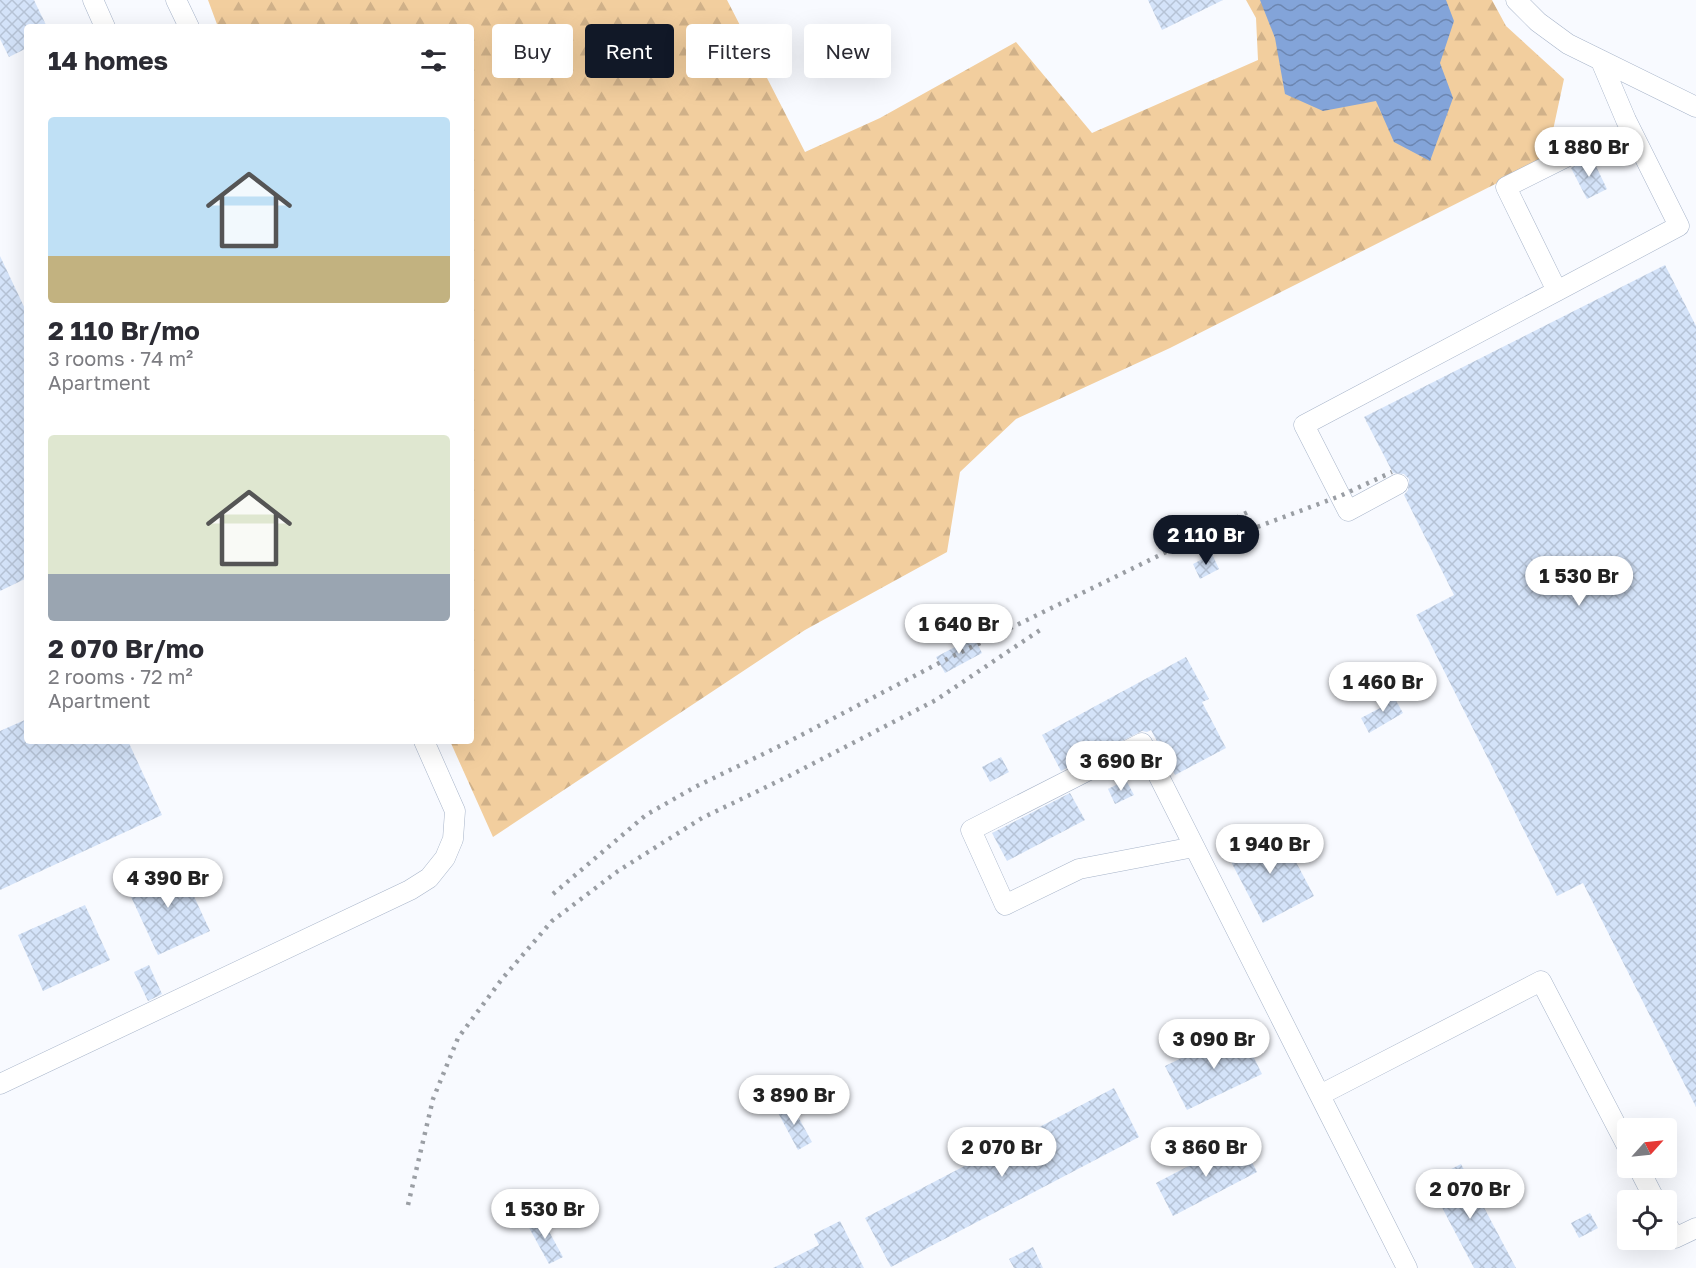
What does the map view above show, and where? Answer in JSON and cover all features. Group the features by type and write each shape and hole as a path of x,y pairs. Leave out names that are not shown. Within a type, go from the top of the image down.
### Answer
{"street":[{"path":"93,0 104,24"},
{"path":"176,0 188,24"},
{"path":"1516,0 1538,22 1568,44 1696,107"},
{"path":"1398,483 1348,511 1304,425 1679,226 1626,120 1601,61"},
{"path":"1557,291 1506,187 1582,149"},
{"path":"1194,847 1079,869 1005,905 971,830 1142,742 1407,1268"},
{"path":"0,1084 410,890 429,878 445,858 453,838 455,811 425,744"},
{"path":"1320,1095 1541,981 1617,1127"},
{"path":"1677,1237 1696,1228"}],"green space":[{"path":"208,0 727,0 739,24 686,24 686,78 767,78 805,152 880,118 1016,42 1092,133 1258,60 1256,18 1246,0 1492,0 1506,26 1564,79 1547,158 1170,348 1016,419 960,472 947,552 805,630 493,837 451,744 474,744 474,24 217,24"}],"water":[{"path":"1260,0 1446,0 1454,21 1440,63 1453,98 1430,161 1394,142 1376,101 1323,111 1285,94 1275,38"}],"building":[{"path":"0,0 34,0 46,24 24,24 24,50 9,57 0,39"},
{"path":"1148,0 1223,0 1162,30"},
{"path":"1610,127 1618,141 1600,151 1592,136"},
{"path":"1591,156 1607,189 1587,199 1571,168"},
{"path":"0,256 24,307 24,579 0,591"},
{"path":"1665,265 1696,326 1696,1107 1583,883 1557,896 1416,615 1454,595 1404,495 1408,490 1409,479 1404,474 1393,473 1364,417"},
{"path":"1212,554 1219,569 1200,579 1193,564"},
{"path":"974,637 982,653 945,673 936,657"},
{"path":"1186,657 1209,699 1202,702 1226,748 1175,775 1151,730 1142,731 1061,771 1042,735"},
{"path":"1390,690 1403,713 1369,733 1361,718 1384,706 1379,696"},
{"path":"24,720 24,744 129,744 162,815 0,890 0,731"},
{"path":"1001,757 1009,772 990,782 982,767"},
{"path":"1126,780 1134,795 1115,804 1108,789"},
{"path":"1070,793 1085,820 1007,861 992,833"},
{"path":"1278,828 1314,896 1263,923 1227,854"},
{"path":"179,864 210,931 158,955 127,888"},
{"path":"85,905 110,960 43,991 18,935"},
{"path":"149,965 162,994 148,1001 134,972"},
{"path":"1240,1030 1262,1074 1187,1110 1165,1066"},
{"path":"1114,1088 1139,1137 891,1267 865,1218"},
{"path":"790,1102 812,1142 798,1150 776,1109"},
{"path":"1240,1139 1257,1172 1173,1216 1156,1183"},
{"path":"1461,1164 1516,1268 1474,1268 1428,1181"},
{"path":"1590,1213 1598,1228 1579,1238 1571,1223"},
{"path":"541,1217 563,1257 549,1264 527,1224"},
{"path":"840,1221 864,1268 773,1268 819,1245 814,1234"},
{"path":"1033,1247 1043,1268 1014,1268 1009,1259"}],"railway":[{"path":"1190,552 1340,496 1392,472"},
{"path":"553,894 646,815 695,787 788,742 941,662 1250,511"},
{"path":"408,1205 433,1099 458,1038 502,979 552,921 618,871 702,818 936,700 1043,628"}]}
